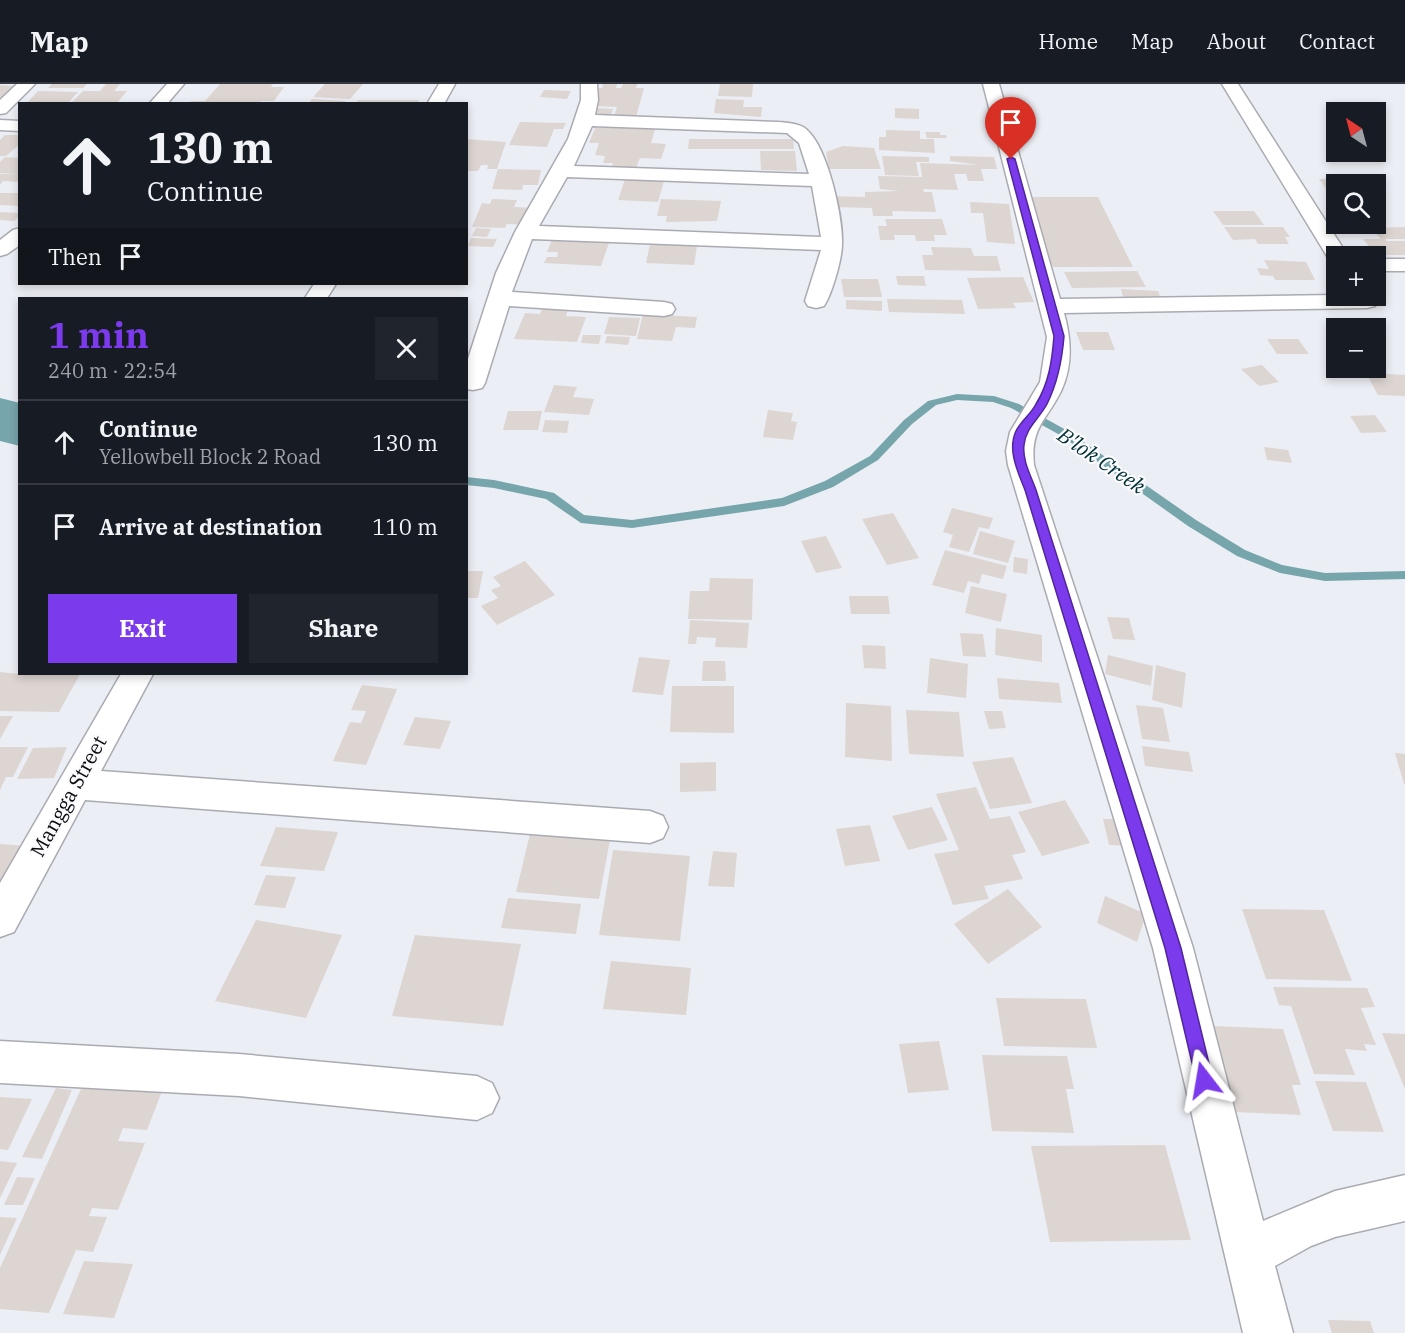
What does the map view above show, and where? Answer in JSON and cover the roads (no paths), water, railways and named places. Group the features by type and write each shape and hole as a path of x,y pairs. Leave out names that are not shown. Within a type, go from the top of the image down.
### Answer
{"street":[{"path":"0,109 27,84"},
{"path":"159,102 176,84"},
{"path":"436,102 447,84"},
{"path":"473,383 504,280 525,232 561,171 584,120 590,100 589,84"},
{"path":"991,84 1029,228 1053,306 1059,336 1057,360 1051,385 1018,447 1021,465 1173,948 1246,1255 1268,1333"},
{"path":"1230,84 1332,246"},
{"path":"584,120 790,128 802,134 807,140 821,180 832,244 816,301"},
{"path":"0,125 18,126"},
{"path":"561,171 821,180"},
{"path":"525,232 832,244"},
{"path":"0,250 18,236"},
{"path":"1386,265 1405,266"},
{"path":"500,298 562,304 664,309"},
{"path":"1053,306 1326,302"},
{"name":"Mangga Street","path":"0,920 136,675"},
{"path":"75,784 650,827"},
{"path":"0,1062 239,1075 477,1098"},
{"path":"1246,1255 1298,1228 1335,1214 1405,1198"}],"waterway":[{"name":"B'lok Creek","path":"468,481 494,484 550,496 581,519 632,524 784,502 829,484 874,458 908,422 932,403 957,397 994,399 1015,406 1064,433 1192,523 1241,553 1280,569 1325,577 1405,575"},
{"name":"B'lok Creek","path":"0,417 18,426"}]}
